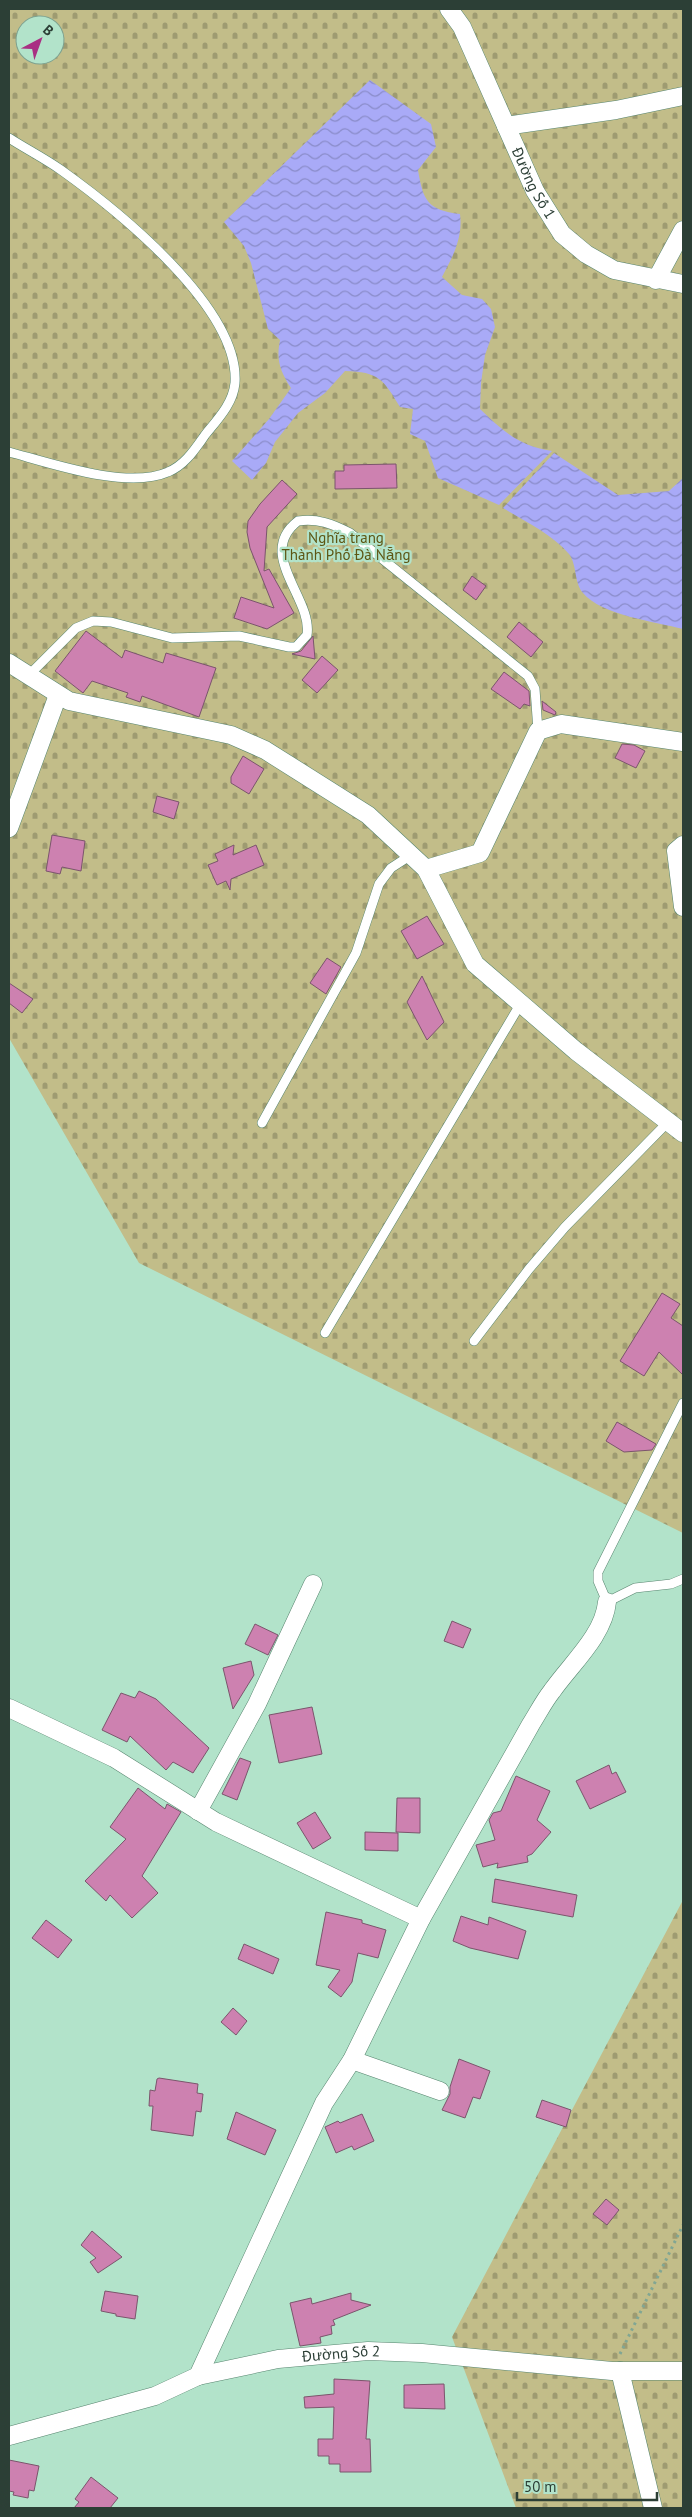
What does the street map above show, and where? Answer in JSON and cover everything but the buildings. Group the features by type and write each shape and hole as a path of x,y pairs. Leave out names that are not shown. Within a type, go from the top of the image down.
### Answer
{"street":[{"name":"Đường Số 1","path":"449,9 462,27 535,191 562,234 586,254 614,270 683,284"},
{"path":"506,126 616,110 683,96"},
{"path":"656,280 683,230"},
{"path":"9,663 69,701 231,735 265,750 368,815 426,869 475,964 576,1051 683,1133"},
{"path":"9,828 58,695"},
{"path":"426,869 480,853 538,731 561,724 683,742"},
{"path":"683,845 676,851 683,907"},
{"path":"198,1810 257,1704 312,1584"},
{"path":"198,2376 324,2104 352,2060 421,1919 536,1716 603,1620 607,1602"},
{"path":"9,1708 114,1758 216,1822 421,1919"},
{"path":"352,2060 440,2091"},
{"name":"Đường Số 2","path":"9,2436 155,2396 198,2376 278,2359 368,2351 431,2354 616,2371 683,2371"},
{"path":"616,2371 653,2508"}],"lane":[{"path":"9,138 60,169 111,209 194,289 222,328 232,357 235,384 227,407 186,460 168,472 148,477 121,477 84,472 9,452"},
{"path":"28,676 76,628 93,621 112,622 172,638 233,635 290,648 296,647 307,635 308,621 288,575 282,552 285,534 291,526 298,521 307,520 329,523 350,533 528,676 535,689 538,731"},
{"path":"262,1123 356,953 379,884 390,868 411,855"},
{"path":"325,1333 520,1003"},
{"path":"474,1341 565,1227 669,1121"},
{"path":"683,1403 598,1572 598,1581 607,1602 635,1588 671,1584 683,1578"}],"path":[{"path":"616,2371 683,2225"}],"green space":[{"name":"Nghĩa trang Thành Phố Đà Nẵng","path":"9,9 683,9 683,1533 139,1263 9,1038"},
{"path":"683,1900 683,2508 516,2508 452,2337"}],"water":[{"path":"370,80 431,124 436,147 418,170 422,189 428,202 440,210 460,214 461,223 459,239 442,277 462,295 482,299 491,309 495,327 485,355 480,409 497,425 521,442 552,451 499,505 438,478 425,441 410,434 413,409 400,407 379,379 366,373 345,371 325,393 298,413 275,442 266,463 252,480 232,461 269,419 291,388 280,365 278,354 280,340 268,329 251,263 244,246 224,222"},
{"path":"554,453 618,495 669,491 683,478 683,629 630,617 591,601 580,589 572,558 569,554 538,528 503,508"}]}
